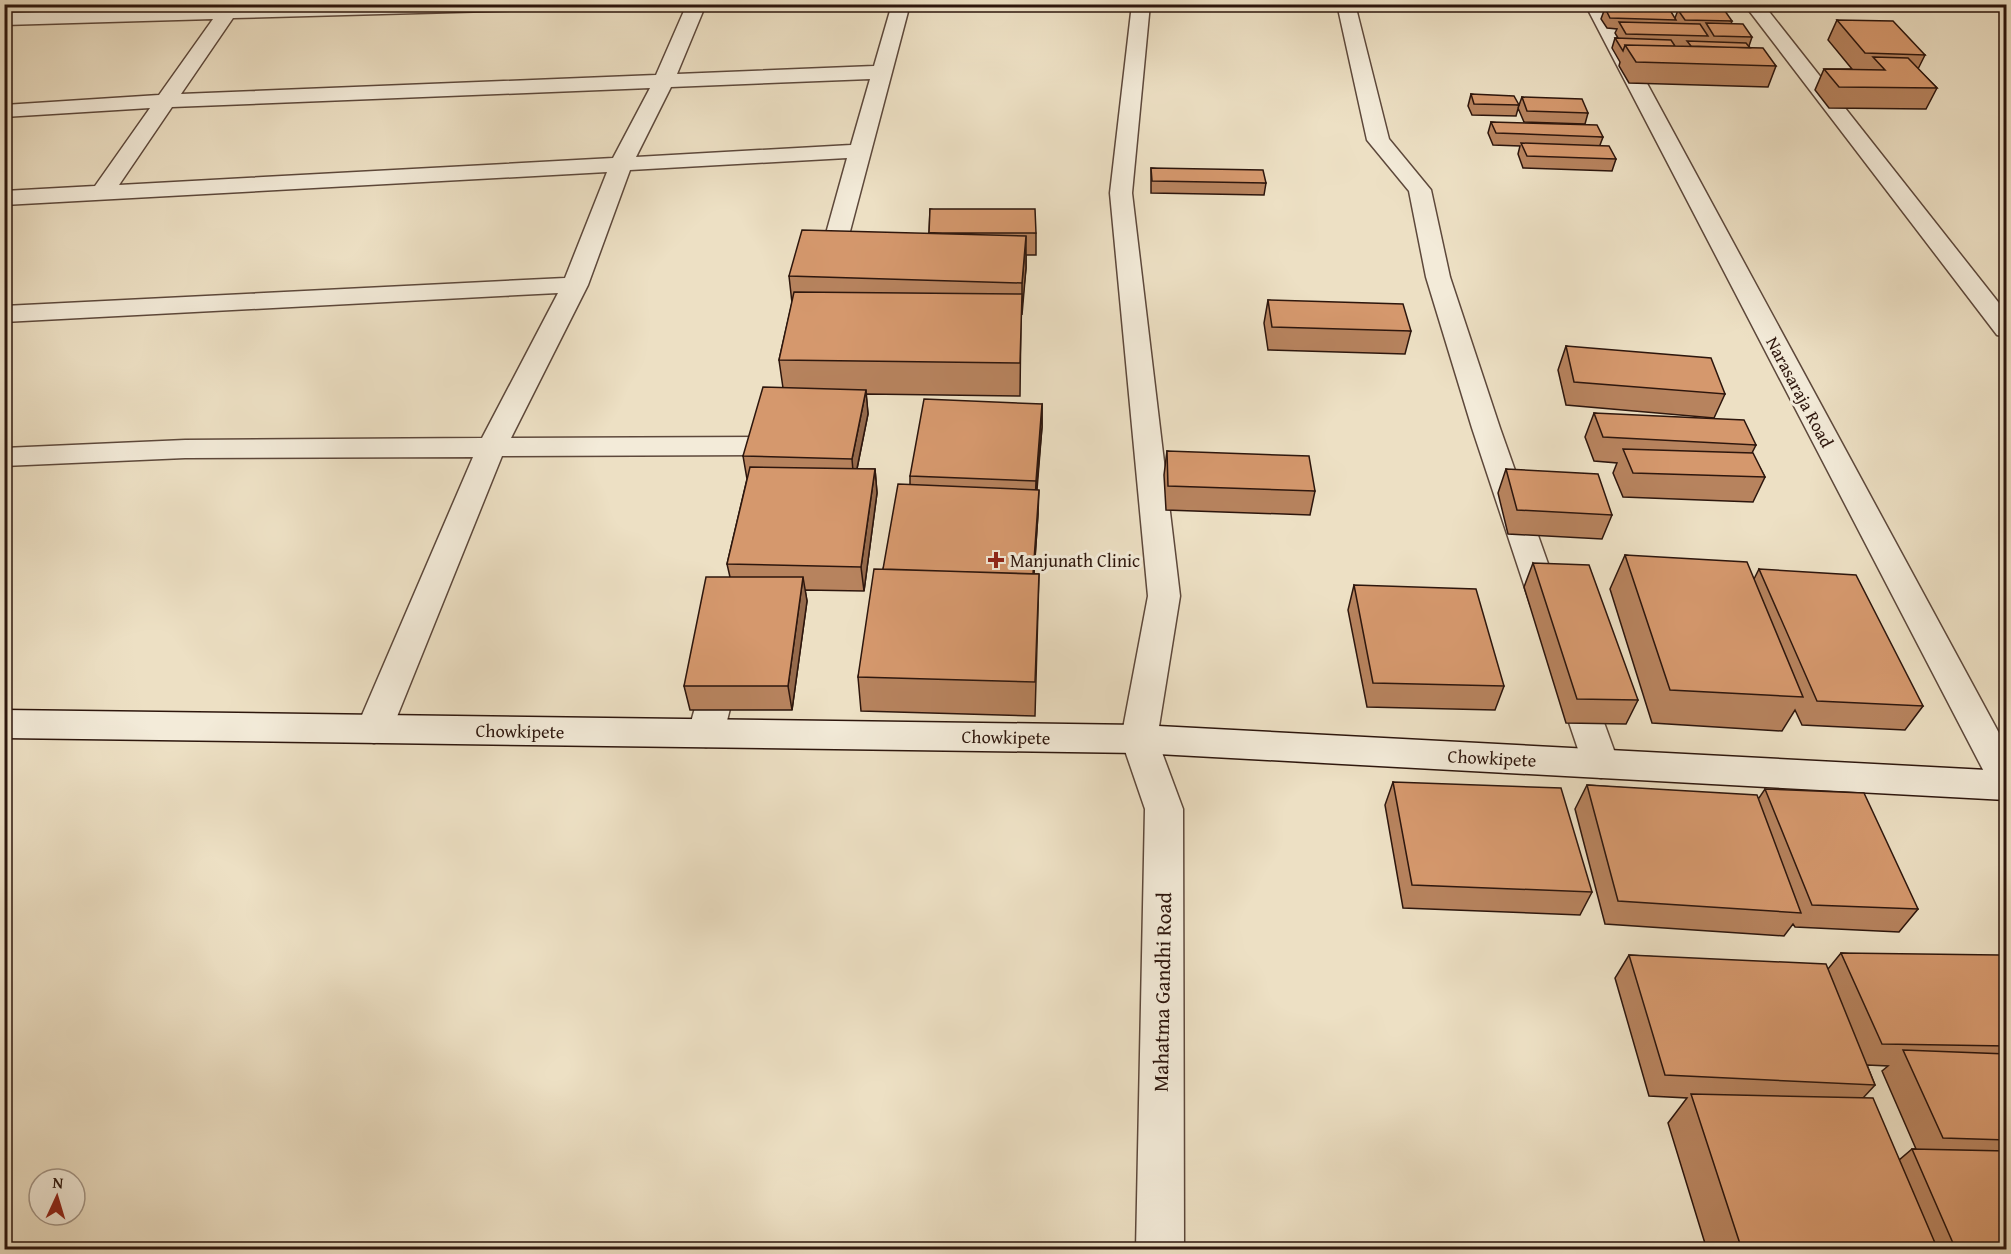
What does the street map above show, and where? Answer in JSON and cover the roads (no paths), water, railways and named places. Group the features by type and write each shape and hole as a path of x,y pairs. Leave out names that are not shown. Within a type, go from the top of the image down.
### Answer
{"street":[{"path":"4,19 230,9 530,4"},
{"path":"374,729 491,449 575,285 621,164 664,80 697,4"},
{"path":"820,298 901,4"},
{"path":"1139,739 1164,596 1121,193 1141,4"},
{"path":"1346,4 1378,140 1420,190 1438,277 1486,428 1601,764"},
{"name":"Narasaraja Road","path":"1594,4 2007,779"},
{"path":"1753,4 2007,329"},
{"path":"102,193 230,9"},
{"path":"4,111 168,101 883,72"},
{"path":"4,198 862,151"},
{"path":"4,314 575,285"},
{"path":"4,457 185,449 778,446"},
{"path":"706,733 729,641"},
{"name":"Chowkipete","path":"4,724 1139,739 2007,786"},
{"name":"Mahatma Gandhi Road","path":"1139,739 1164,809 1160,1250"}],"place":[{"name":"Manjunath Clinic","path":"996,560"}]}
